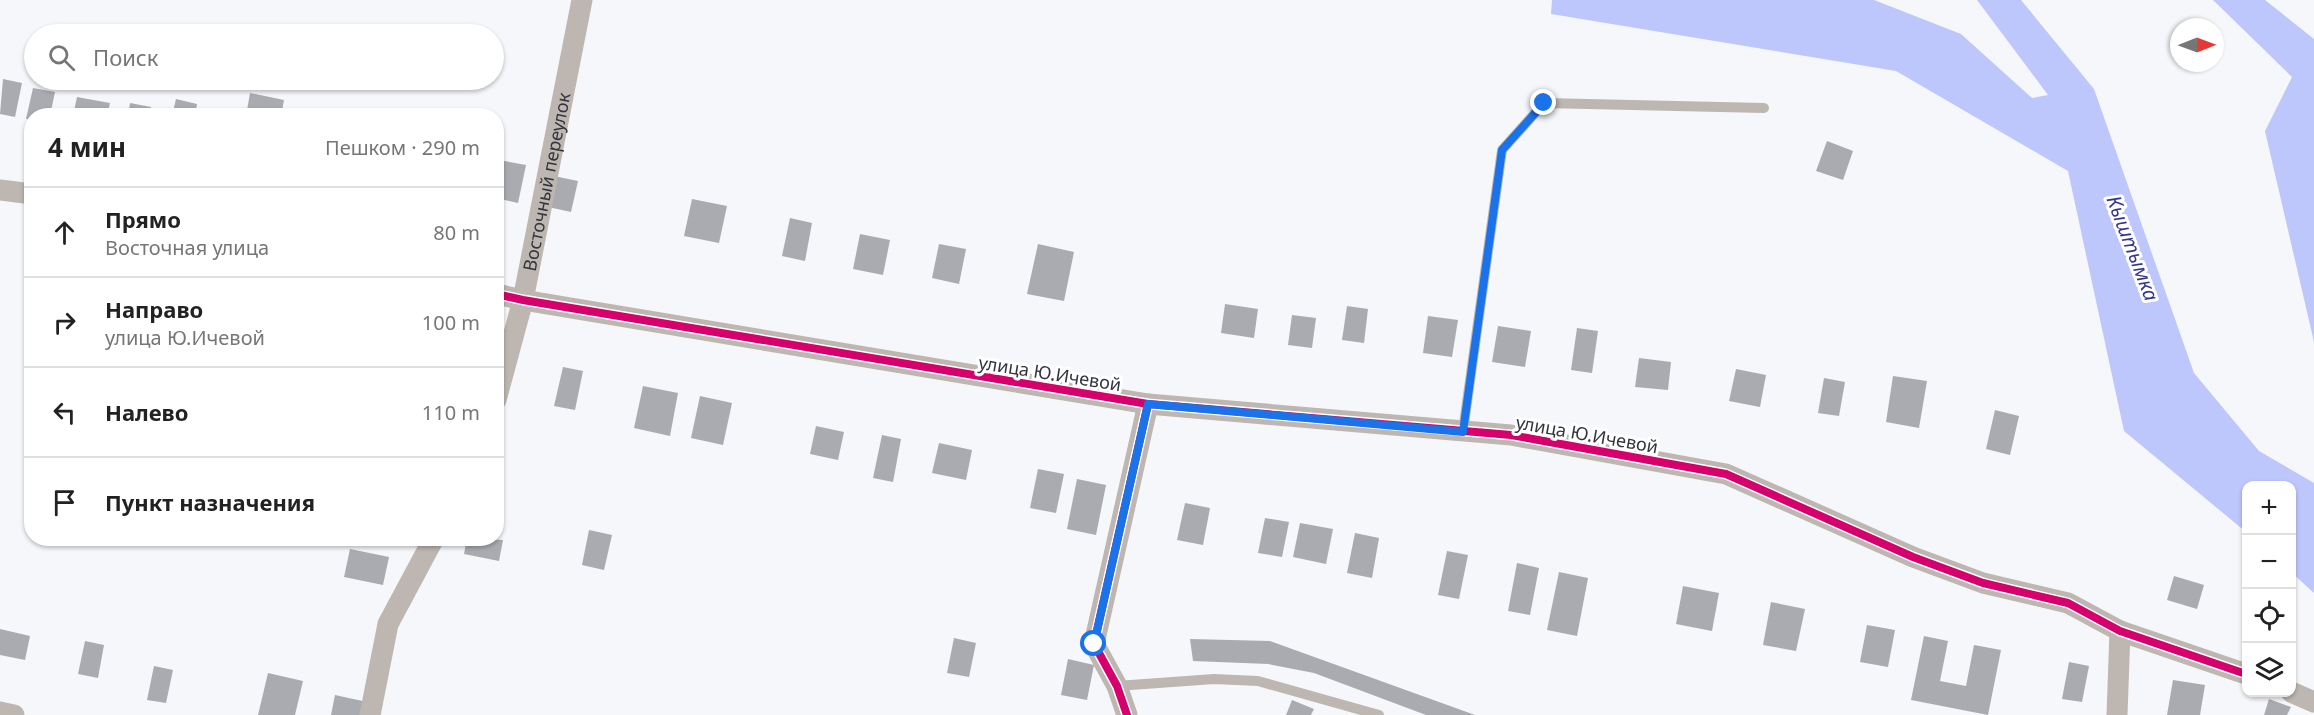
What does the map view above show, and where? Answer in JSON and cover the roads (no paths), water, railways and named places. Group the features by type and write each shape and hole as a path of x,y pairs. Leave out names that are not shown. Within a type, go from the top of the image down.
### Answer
{"street":[{"name":"Восточный переулок","path":"504,370 523,300 582,0"},
{"path":"0,190 24,193"},
{"name":"улица Ю.Ичевой","path":"504,296 1148,404 1511,435 1726,474 1868,538 1983,584 2068,603 2120,632 2242,672"},
{"path":"1126,715 1118,686 1094,644 1148,404"},
{"path":"370,715 388,624 430,546"},
{"path":"2117,715 2120,632"},
{"path":"2296,695 2314,702"},
{"path":"0,712 14,715"}],"lane":[{"path":"1463,432 1502,150 1544,103 1764,108"},
{"path":"1118,686 1214,679 1258,681 1378,715"}],"water":[{"name":"Кыштымка","path":"1552,0 1874,0 1961,34 2032,98 2048,95 1977,0 2021,0 2094,89 2194,373 2259,451 2314,483 2314,593 2296,577 2296,481 2242,481 2242,529 2124,431 2068,171 1896,71 1551,14"},
{"path":"2213,0 2265,0 2314,39 2314,342 2265,131 2292,77"}]}
